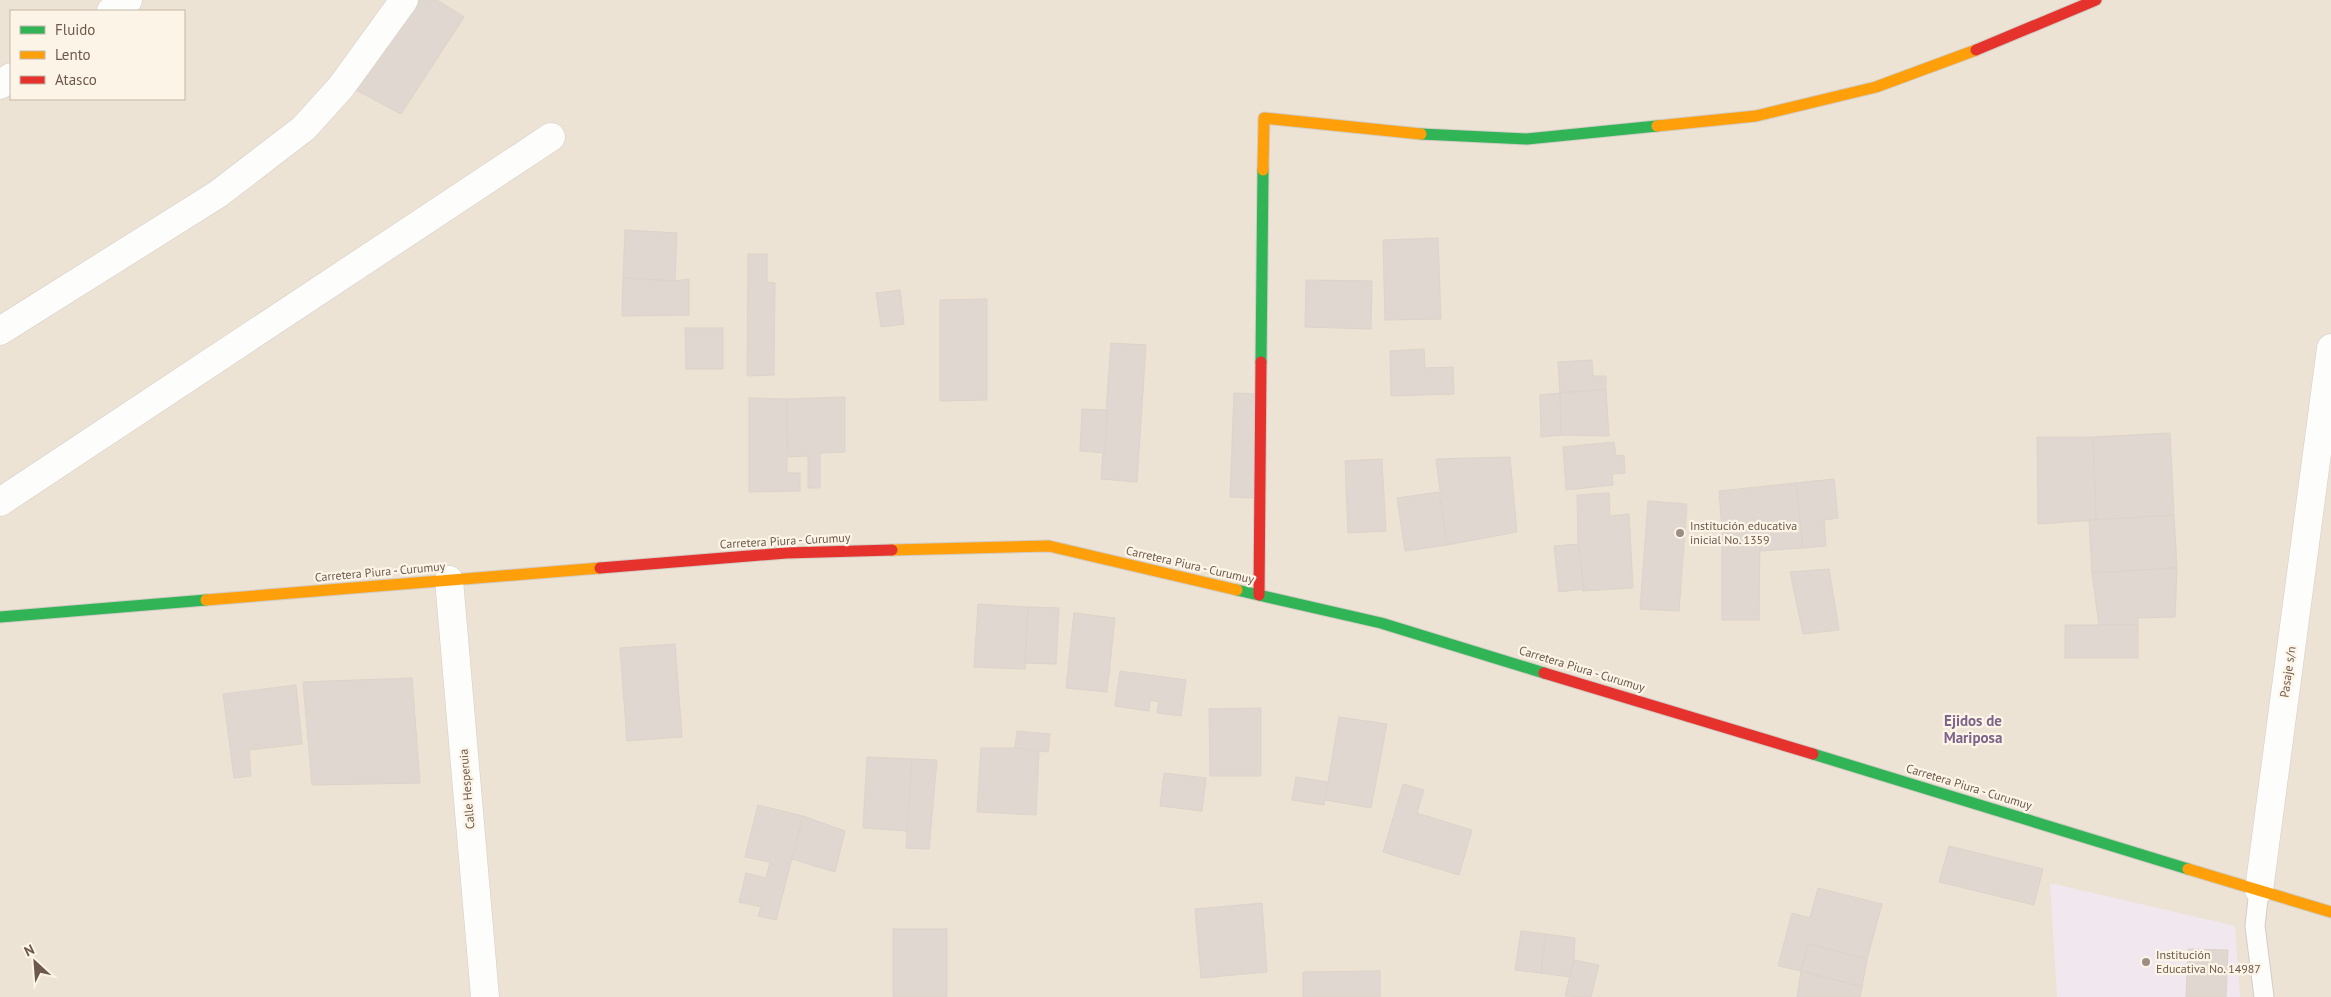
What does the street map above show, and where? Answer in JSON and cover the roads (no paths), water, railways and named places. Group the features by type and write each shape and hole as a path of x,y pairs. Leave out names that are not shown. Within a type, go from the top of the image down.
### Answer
{"main road":[{"path":"1260,595 1264,118 1427,135 1527,139 1756,116 1876,87 1994,43 2096,0"},
{"name":"Carretera Piura - Curumuy","path":"0,617 786,553 1050,546 1382,622 2331,912"}],"street":[{"path":"113,10 128,0"},
{"path":"0,331 218,194 304,128 340,88 404,0"},
{"path":"0,502 551,137"},
{"name":"Pasaje s/n","path":"2259,890 2326,422 2331,348"},
{"name":"Calle Hesperuia","path":"449,580 484,997"}],"lane":[{"name":"Pasaje s/n","path":"2259,890 2255,926 2264,997"}],"place":[{"name":"Institución educativa inicial No. 1359","path":"1680,533"},
{"name":"Institución Educativa No. 14987","path":"2146,962"}],"district":[{"name":"Ejidos de Mariposa","path":"1973,730"}]}
